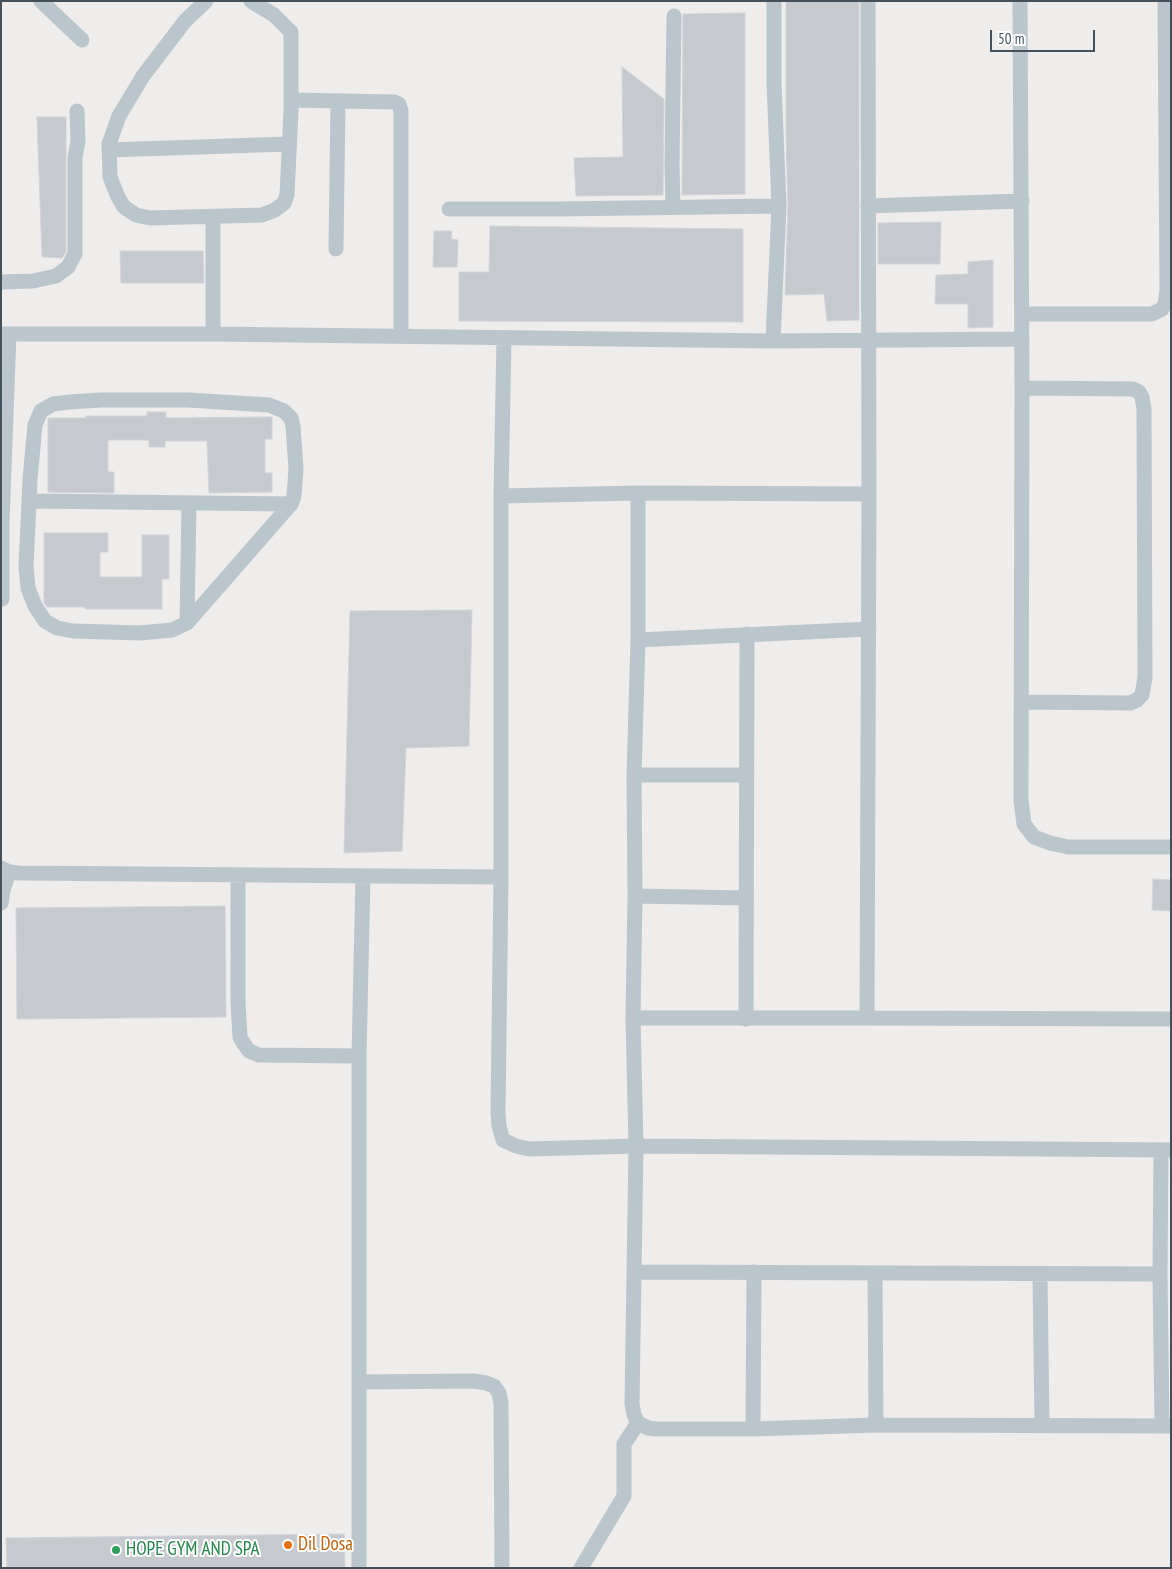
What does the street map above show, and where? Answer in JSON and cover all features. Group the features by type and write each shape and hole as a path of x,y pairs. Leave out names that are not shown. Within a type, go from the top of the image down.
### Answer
{"street":[{"path":"41,1 82,40"},
{"path":"206,1 184,21 143,76 119,116 109,144 110,177 124,207 136,215 150,218 262,215 275,210 284,203 287,195 291,32 274,15 251,1"},
{"path":"774,1 774,83 779,206 774,341"},
{"path":"867,1018 868,1"},
{"path":"1020,1 1022,201 1021,800 1024,824 1034,837 1068,847 1171,847"},
{"path":"1022,314 1152,314 1162,309 1167,299 1169,160 1166,1"},
{"path":"673,207 674,16"},
{"path":"290,100 394,102 399,104 401,111 401,336"},
{"path":"336,248 338,101"},
{"path":"1,282 33,281 56,276 68,267 75,254 77,112"},
{"path":"110,150 289,144"},
{"path":"868,206 1022,201"},
{"path":"449,209 558,210 779,206"},
{"path":"213,217 213,334"},
{"path":"2,598 5,334 213,334 774,341 1022,339"},
{"path":"504,338 501,496 501,877 498,1112 503,1140 528,1149 636,1146 1166,1150 1160,1274 1166,1426 1042,1425 656,1429 648,1428 638,1423 632,1404 636,1146 633,1018 638,493"},
{"path":"1022,388 1133,389 1139,392 1142,397 1144,409 1145,677 1142,695 1130,703 1022,702"},
{"path":"167,400 269,404 284,411 290,418 293,426 296,469 294,496 290,504 187,623 172,630 140,633 74,631 57,628 45,621 35,606 28,588 26,567 30,501 35,425 41,411 52,404 167,400"},
{"path":"501,496 638,493 869,494"},
{"path":"30,501 290,504"},
{"path":"187,623 189,503"},
{"path":"2,522 29,520"},
{"path":"638,640 868,629"},
{"path":"746,1019 748,634"},
{"path":"634,776 747,775"},
{"path":"1,903 5,870 19,873 501,877"},
{"path":"238,875 238,1002 240,1037 244,1044 249,1051 259,1055 359,1056"},
{"path":"358,1568 359,1056 363,876"},
{"path":"635,896 746,898"},
{"path":"633,1018 1171,1020"},
{"path":"634,1272 1160,1274"},
{"path":"753,1429 754,1272"},
{"path":"875,1274 876,1426"},
{"path":"1040,1275 1042,1425"},
{"path":"359,1382 474,1381 494,1386 500,1393 502,1568"},
{"path":"581,1568 624,1496 624,1444 638,1423"}],"building":[{"path":"786,1 859,1 859,320 827,321 824,294 785,295 788,206"},
{"path":"745,13 745,194 682,195 683,14"},
{"path":"622,67 664,99 663,195 576,196 574,158 623,157"},
{"path":"37,117 66,117 66,252 62,258 42,257"},
{"path":"941,222 940,264 878,264 878,223"},
{"path":"490,226 743,229 743,322 459,321 459,272 489,272"},
{"path":"434,231 452,231 451,239 458,240 457,267 433,267"},
{"path":"120,251 203,251 204,283 121,283"},
{"path":"993,260 993,327 968,328 968,304 935,304 936,275 968,274 968,262"},
{"path":"147,412 166,412 166,418 272,417 272,439 265,439 265,473 272,473 272,492 209,493 207,441 165,441 165,447 149,447 149,440 108,440 108,472 114,472 114,493 48,492 48,418 147,416"},
{"path":"44,533 108,533 108,552 100,552 100,577 142,577 142,535 169,535 169,579 162,579 162,609 47,607 44,603"},
{"path":"472,610 469,746 406,748 402,851 344,853 350,611"},
{"path":"1153,879 1171,880 1171,911 1152,910"},
{"path":"225,906 226,1017 17,1019 16,908"},
{"path":"344,1534 345,1568 7,1568 6,1538"}],"place":[{"name":"Dil Dosa","path":"288,1545"},
{"name":"HOPE GYM AND SPA","path":"116,1550"}]}
